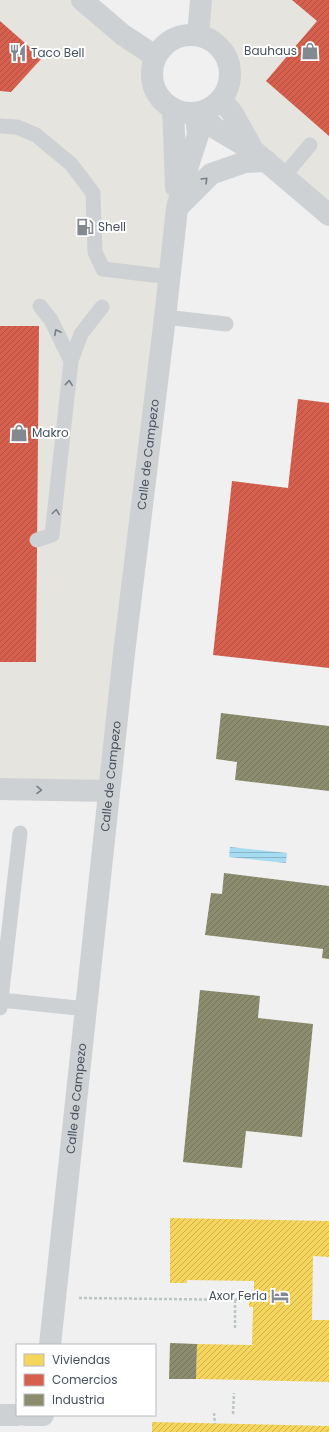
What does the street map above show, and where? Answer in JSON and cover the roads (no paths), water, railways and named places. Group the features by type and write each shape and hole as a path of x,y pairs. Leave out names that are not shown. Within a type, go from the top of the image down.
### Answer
{"street":[{"path":"82,0 123,36 156,56"},
{"path":"198,35 201,0"},
{"path":"198,35 211,40 221,47 227,56 231,70 229,89 222,100 211,109 198,114 184,114 172,109 164,103 154,89 151,74 156,56 164,45 176,37 198,35"},
{"path":"222,100 233,114 260,156"},
{"name":"Calle de Campezo","path":"50,1344 87,1009 108,791 177,208 172,109"},
{"path":"198,114 215,128 260,156 329,215"},
{"name":"Calle de Campezo","path":"177,208 198,135 198,114"},
{"path":"177,208 211,174 260,156"},
{"path":"0,789 108,791"},
{"path":"0,1415 16,1415"},
{"path":"43,1416 43,1432"}],"lane":[{"path":"0,126 17,127 36,135 71,164 93,193 96,252 103,269 170,277"},
{"path":"284,176 310,145"},
{"path":"40,306 51,320 71,361"},
{"path":"37,540 52,535 56,510 71,361 81,334 102,307"},
{"path":"165,317 226,324"},
{"path":"20,833 0,1004 87,1009"}],"water":[{"path":"230,847 287,853 286,863 229,857"}],"place":[{"name":"Bauhaus","path":"310,51"},
{"name":"Taco Bell","path":"18,53"},
{"name":"Shell","path":"85,227"},
{"name":"Makro","path":"19,433"},
{"name":"Axor Feria","path":"280,1296"}]}
